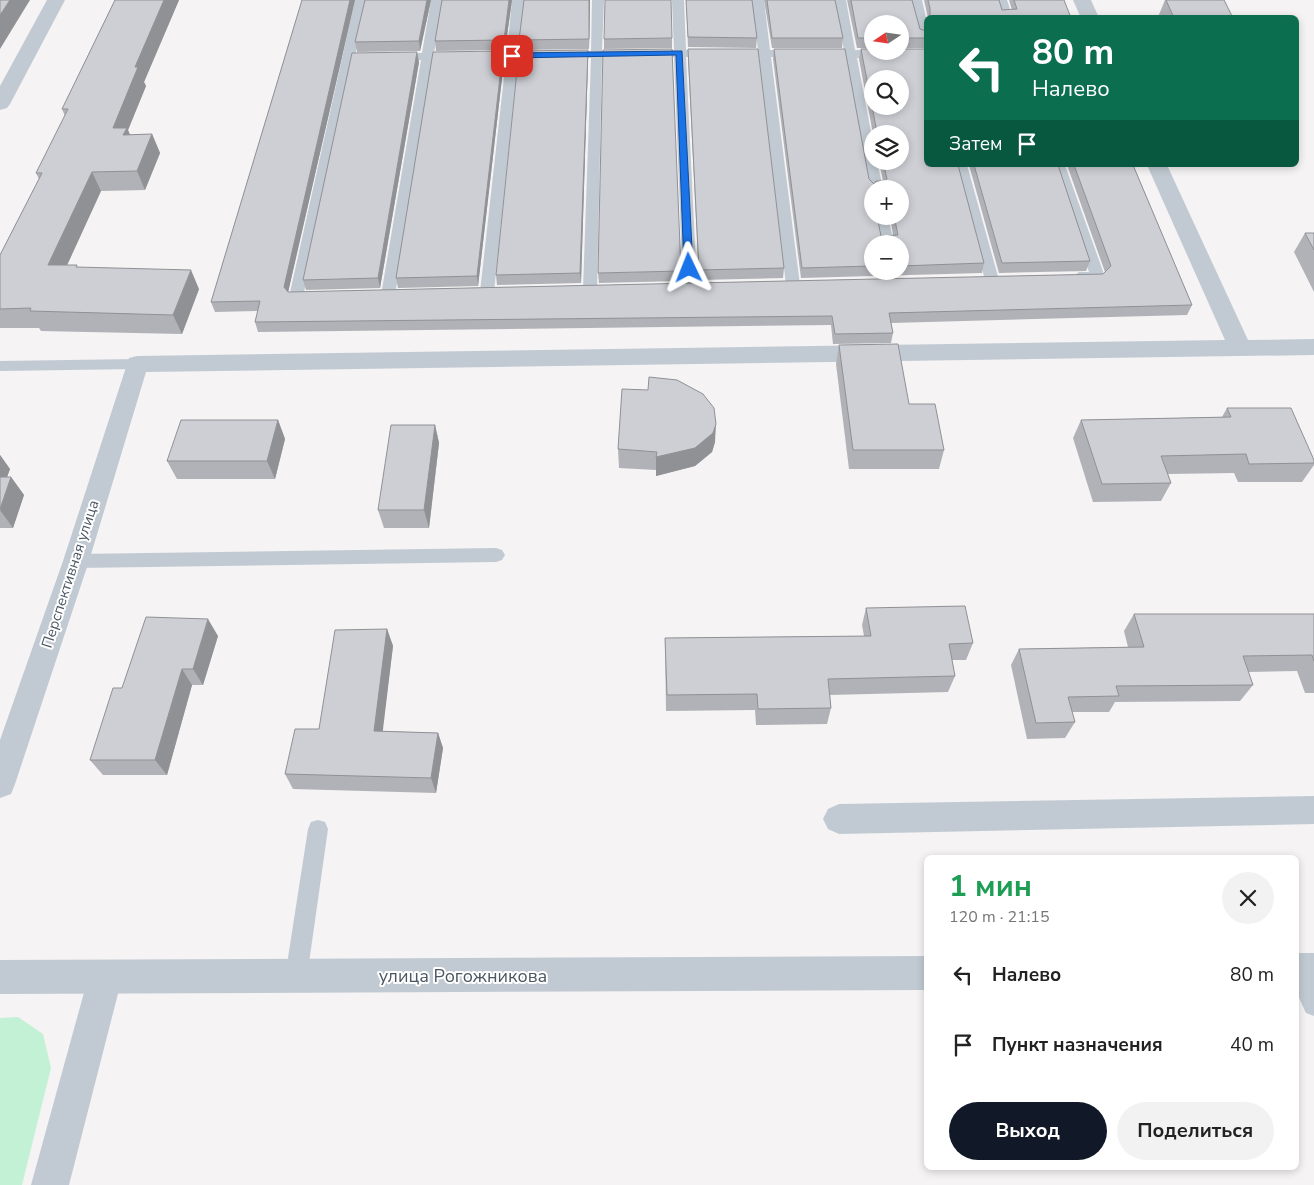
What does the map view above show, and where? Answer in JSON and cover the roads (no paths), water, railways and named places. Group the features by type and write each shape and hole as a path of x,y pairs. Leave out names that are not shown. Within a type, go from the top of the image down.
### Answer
{"street":[{"path":"0,104 56,0"},
{"path":"1082,0 1089,15"},
{"path":"1158,167 1240,347"},
{"path":"137,364 1314,347"},
{"name":"Перспективная улица","path":"0,784 76,561 137,364"},
{"path":"839,819 1314,810"},
{"name":"улица Рогожникова","path":"0,977 924,973"},
{"path":"50,1185 105,978"}],"lane":[{"path":"324,296 296,297 361,0"},
{"path":"370,295 393,295 437,0"},
{"path":"505,292 482,292 518,0"},
{"path":"572,290 595,290 598,0"},
{"path":"678,0 685,287 709,287"},
{"path":"758,0 798,284 774,285"},
{"path":"840,0 874,180"},
{"path":"916,0 924,30"},
{"path":"1000,0 1006,15"},
{"path":"383,58 680,52 924,54"},
{"path":"347,58 365,58"},
{"path":"962,167 992,280"},
{"path":"1060,167 1098,277 1069,278"},
{"path":"0,366 137,364"},
{"path":"76,561 496,556"},
{"path":"296,977 318,829"},
{"path":"1303,970 1314,1005"}]}
